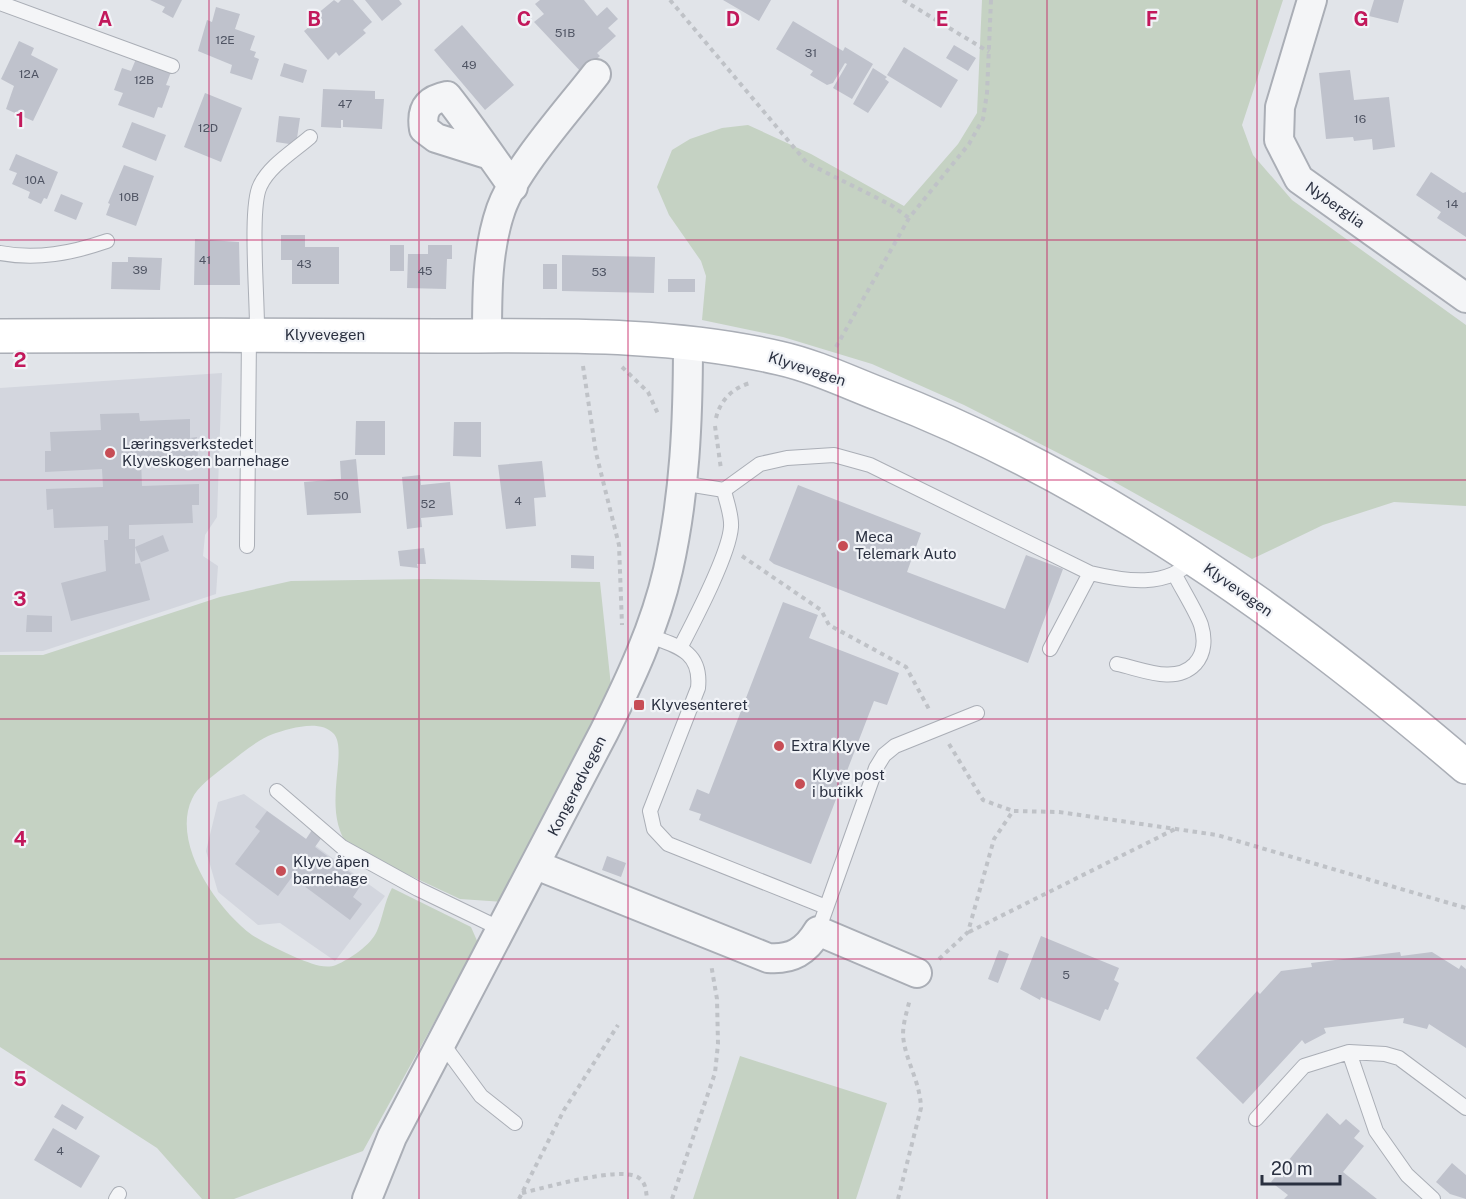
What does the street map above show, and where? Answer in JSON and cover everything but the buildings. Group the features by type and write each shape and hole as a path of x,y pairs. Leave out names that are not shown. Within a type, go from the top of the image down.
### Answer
{"main road":[{"name":"Klyvevegen","path":"0,336 628,337 688,343 784,359 917,409 1006,451 1105,506 1184,567 1348,670 1466,767"}],"street":[{"name":"Nyberglia","path":"1312,0 1280,107 1279,140 1299,179 1466,298"},
{"path":"487,336 490,261 502,207 513,187 596,74"},
{"path":"490,155 513,187"},
{"name":"Kongerødvegen","path":"367,1199 393,1137 503,930 632,676 635,634 667,572 686,458 688,343"},
{"path":"536,865 768,958 785,960 797,954 812,941 822,919 917,974"}],"lane":[{"path":"0,3 172,66"},
{"path":"247,546 255,208 259,187 268,174 310,137"},
{"path":"0,253 25,258 81,250 107,241"},
{"path":"681,483 724,490 760,464 787,458 834,455 870,465 1090,573 1126,581 1184,567 1201,623 1204,644 1201,658 1182,674 1169,675 1117,664"},
{"path":"680,648 700,611 726,544 731,526 724,490"},
{"path":"1050,649 1090,573"},
{"path":"635,634 680,648 693,659 700,671 698,688 650,811 654,829 668,844 822,919 876,768 884,754 895,746 977,713"},
{"path":"277,791 342,847 418,889 503,930"},
{"path":"442,1043 481,1096 515,1123"},
{"path":"1256,1119 1304,1066 1348,1052 1385,1054 1399,1058 1466,1108"},
{"path":"1348,1052 1376,1131 1407,1175 1433,1199"}],"path":[{"path":"670,0 807,163 891,206 909,218"},
{"path":"903,0 989,52"},
{"path":"825,374 837,343 909,218 969,144 983,118 991,0"},
{"path":"580,357 596,453 619,545 635,634"},
{"path":"724,490 715,422 719,405 742,385 760,380"},
{"path":"726,544 821,610 829,625 906,667 983,800 1013,812 1059,812 1217,835 1466,908"},
{"path":"968,932 994,839 1013,812"},
{"path":"898,1199 921,1108 921,1093 903,1038 903,1024 917,974 946,955 968,932 1175,829"},
{"path":"672,1199 715,1073 718,1044 717,999 706,934"},
{"path":"519,1199 564,1110 618,1025"},
{"path":"521,1193 611,1174 627,1174 639,1177 646,1187 646,1199"}],"shaded area":[{"name":"Læringsverkstedet Klyveskogen barnehage","path":"222,373 217,517 205,535 203,556 218,566 216,594 43,651 0,652 0,388"},
{"name":"Klyve åpen barnehage","path":"244,794 385,896 335,961 280,923 258,925 218,892 206,851 218,802"}],"green space":[{"path":"982,0 1283,0 1242,125 1253,155 1292,200 1466,325 1466,506 1394,502 1323,525 1252,559 1111,480 964,405 872,364 783,337 702,320 706,276 701,261 669,215 657,187 672,150 690,139 722,128 748,125 811,154 904,206 958,144 977,113"},
{"path":"428,579 600,582 611,686 504,902 460,899 349,847 341,832 335,800 338,743 334,734 328,729 304,726 266,737 211,777 198,790 192,799 187,816 188,835 193,855 212,892 225,909 252,935 311,963 326,967 336,965 360,951 374,936 392,888 471,927 478,943 363,1151 234,1199 202,1199 157,1148 0,1047 0,655 43,655 220,597 291,581"},
{"path":"740,1056 887,1103 856,1199 693,1199"}],"place":[{"name":"Læringsverkstedet Klyveskogen barnehage","path":"110,453"},
{"name":"Meca Telemark Auto","path":"843,546"},
{"name":"Klyvesenteret","path":"639,705"},
{"name":"Extra Klyve","path":"779,746"},
{"name":"Klyve post i butikk","path":"800,784"},
{"name":"Klyve åpen barnehage","path":"281,871"}]}
